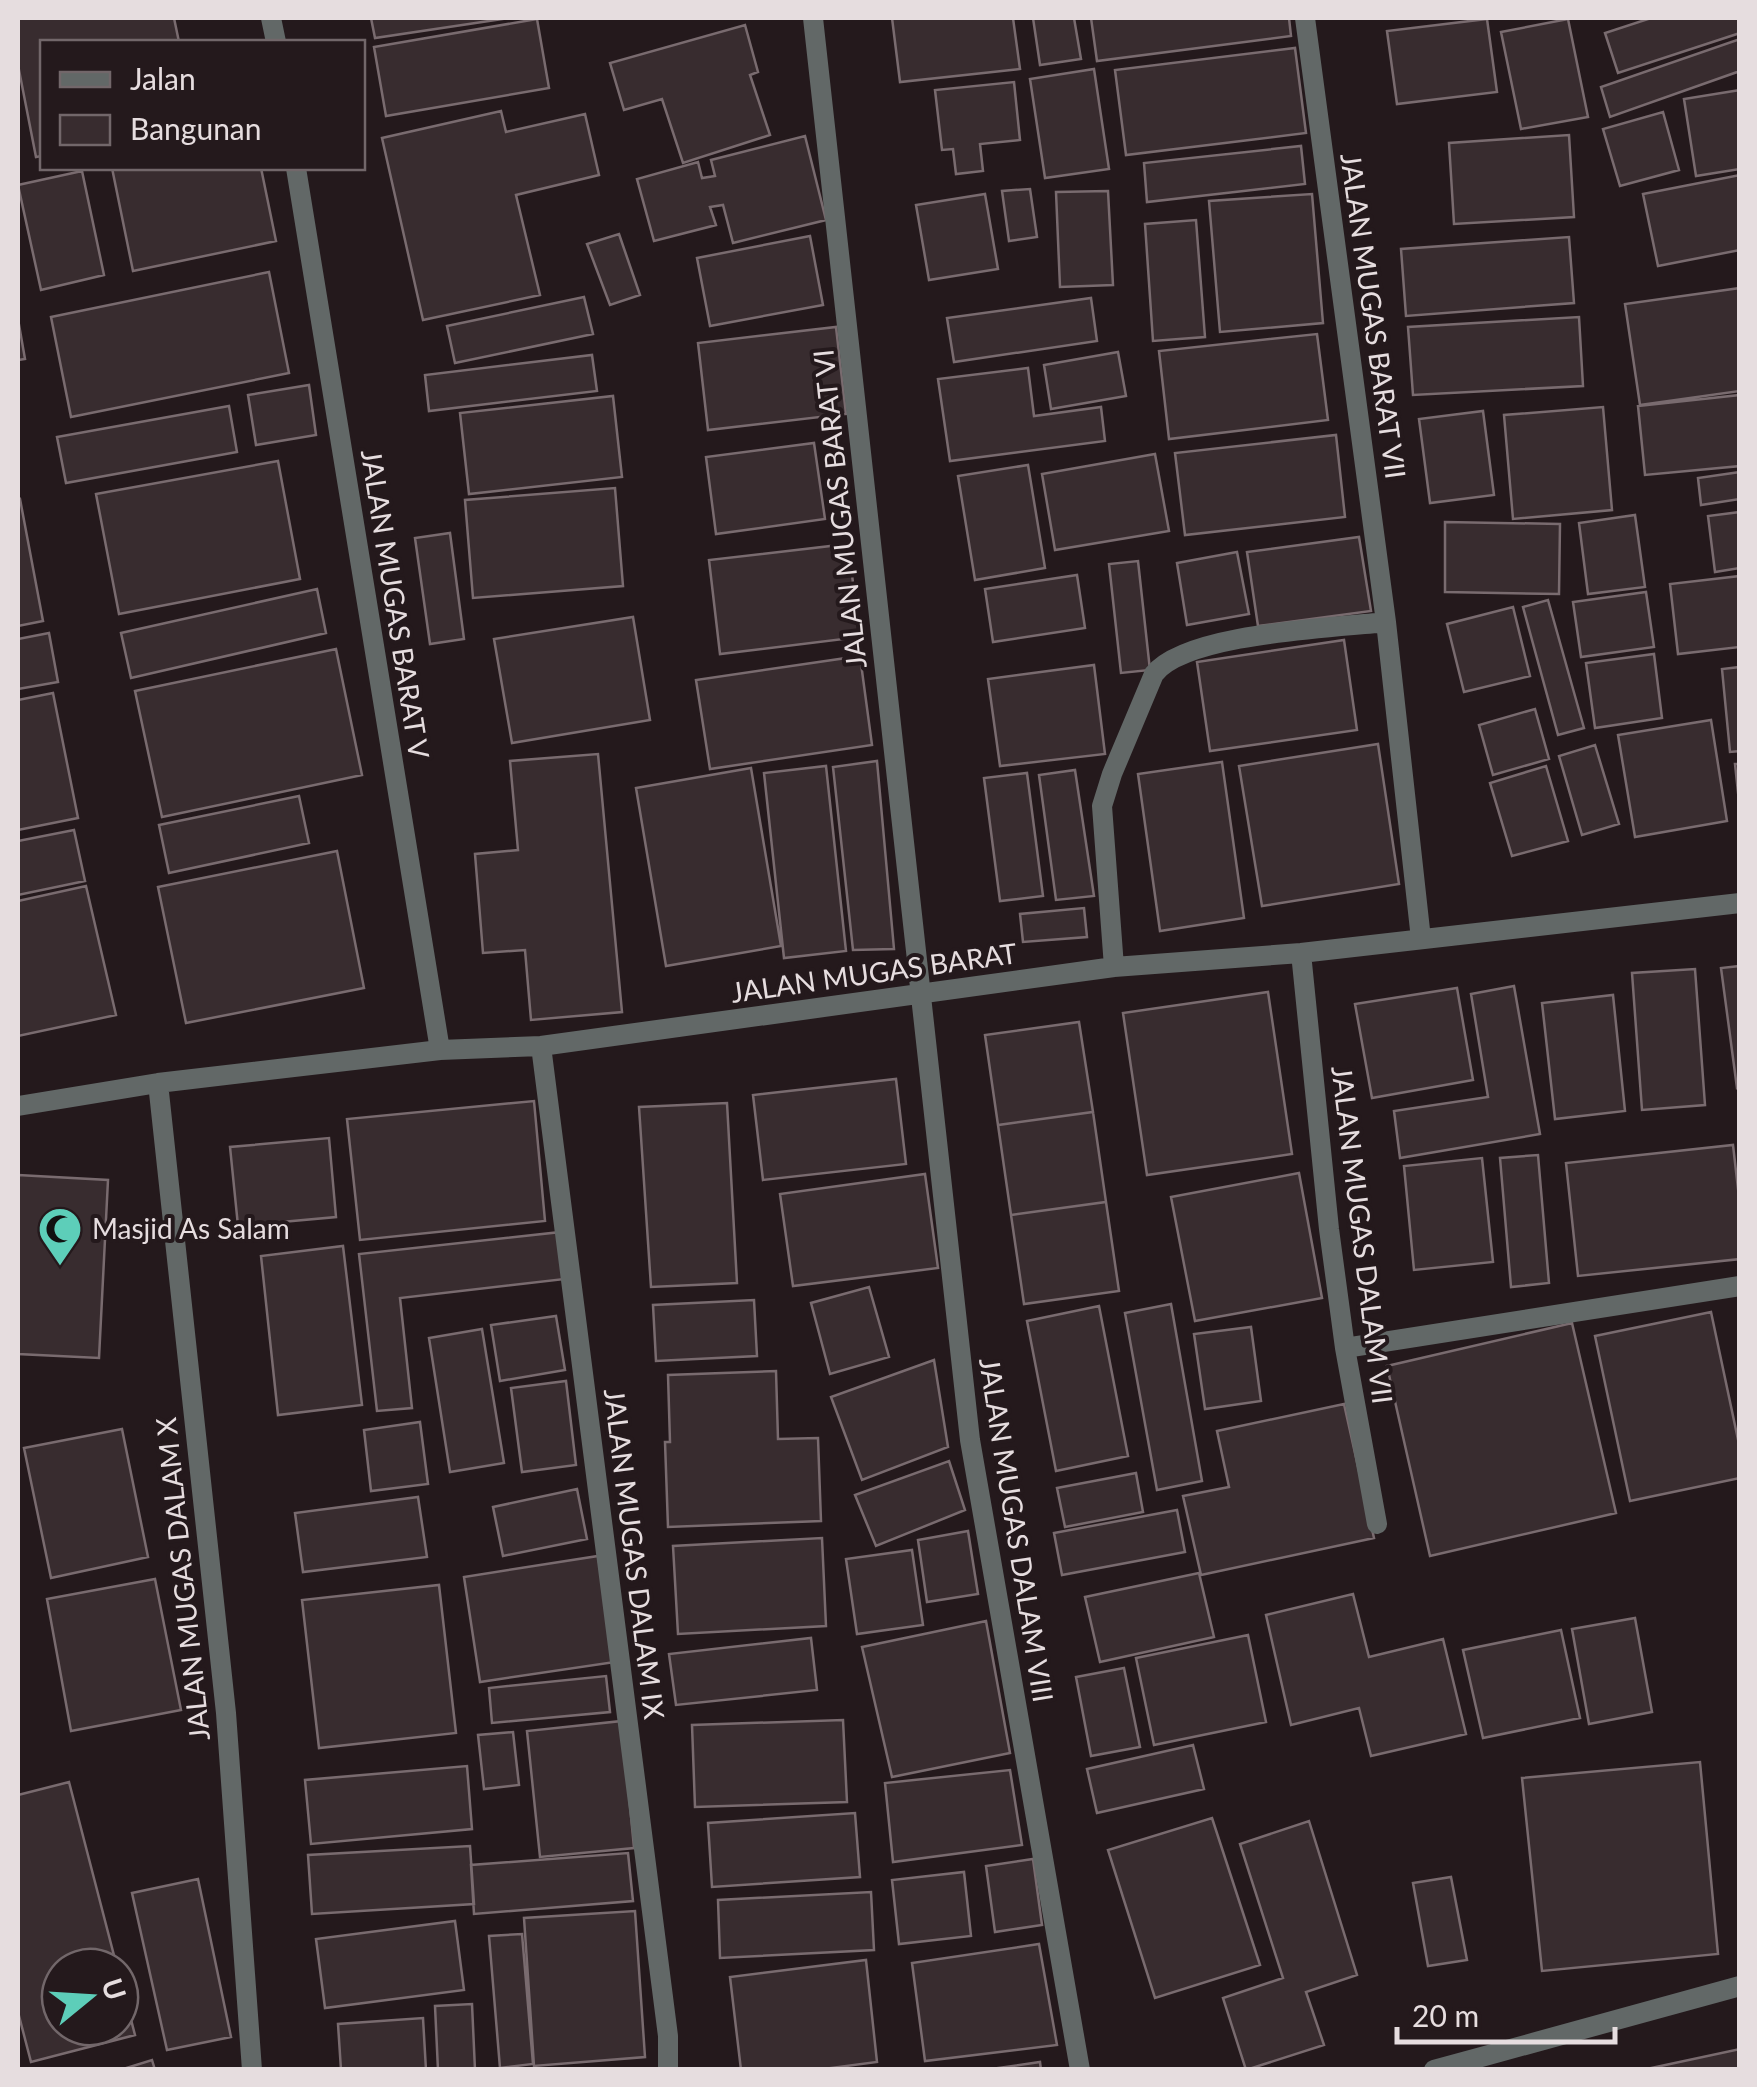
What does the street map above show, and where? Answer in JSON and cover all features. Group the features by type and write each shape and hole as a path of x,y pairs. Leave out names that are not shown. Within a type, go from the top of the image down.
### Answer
{"street":[{"name":"JALAN MUGAS BARAT VI","path":"813,18 922,996"},
{"name":"JALAN MUGAS BARAT VII","path":"1305,18 1386,622 1421,939"},
{"name":"JALAN MUGAS BARAT V","path":"296,170 440,1050"},
{"path":"1114,967 1102,806 1154,674 1162,664 1184,651 1264,635 1386,622"},
{"name":"JALAN MUGAS BARAT","path":"18,1106 158,1083 440,1050 541,1046 1114,967 1301,953 1740,903"},
{"name":"JALAN MUGAS DALAM VII","path":"1301,953 1329,1229 1345,1348 1377,1524"},
{"name":"JALAN MUGAS DALAM VIII","path":"922,996 970,1440 1080,2070"},
{"name":"JALAN MUGAS DALAM IX","path":"541,1046 668,2036 668,2070"},
{"name":"JALAN MUGAS DALAM X","path":"158,1083 226,1713 252,2070"},
{"path":"1345,1348 1740,1286"},
{"path":"1434,2070 1740,1986"}],"building":[{"path":"18,18 174,18 179,40 40,40 40,156 36,157 18,65"},
{"path":"371,18 509,18 375,38"},
{"path":"892,18 1013,18 1020,69 900,82"},
{"path":"1033,18 1074,18 1081,59 1040,65"},
{"path":"1091,18 1289,18 1291,36 1097,61"},
{"path":"1651,18 1740,18 1740,33 1618,73 1605,33"},
{"path":"537,19 549,88 386,116 374,47"},
{"path":"1487,19 1497,92 1397,104 1387,31"},
{"path":"1568,19 1588,117 1521,129 1501,32"},
{"path":"745,25 758,72 750,75 770,135 683,163 662,99 624,110 610,63"},
{"path":"1740,39 1740,71 1610,117 1601,87"},
{"path":"1295,48 1306,133 1126,155 1115,70"},
{"path":"1094,69 1109,169 1045,178 1030,79"},
{"path":"1014,82 1020,140 980,144 983,171 956,174 953,149 942,150 935,90"},
{"path":"1740,90 1740,169 1696,176 1684,99"},
{"path":"501,111 506,132 585,114 599,175 516,195 540,295 423,320 382,138"},
{"path":"1663,112 1679,170 1620,186 1603,129"},
{"path":"1569,135 1574,217 1454,224 1449,143"},
{"path":"805,136 826,220 733,243 723,205 710,207 716,225 654,241 637,179 698,162 702,178 715,176 711,160"},
{"path":"1301,146 1305,184 1147,202 1144,163"},
{"path":"112,170 261,170 276,241 133,271"},
{"path":"82,171 104,275 41,290 18,185"},
{"path":"1740,175 1740,250 1658,266 1643,194"},
{"path":"1030,189 1037,237 1009,241 1002,191"},
{"path":"1108,191 1113,285 1060,287 1056,192"},
{"path":"985,194 998,269 929,280 916,205"},
{"path":"1312,194 1323,323 1220,332 1209,201"},
{"path":"1196,220 1205,337 1153,341 1145,224"},
{"path":"619,234 640,295 610,305 587,244"},
{"path":"810,236 823,305 710,326 697,258"},
{"path":"1569,237 1574,303 1406,316 1401,249"},
{"path":"269,272 289,373 71,417 51,317"},
{"path":"1740,288 1740,391 1640,405 1625,304"},
{"path":"584,297 593,334 455,363 447,326"},
{"path":"1091,298 1097,341 954,362 947,318"},
{"path":"1579,317 1583,386 1413,395 1408,327"},
{"path":"18,319 25,359 18,360"},
{"path":"836,327 846,414 708,430 698,343"},
{"path":"1317,334 1328,420 1169,439 1159,351"},
{"path":"1118,352 1126,396 1051,409 1044,365"},
{"path":"592,355 597,391 429,411 425,375"},
{"path":"1028,368 1034,416 1101,407 1105,441 950,461 938,379"},
{"path":"309,385 316,435 256,445 248,395"},
{"path":"1740,395 1740,466 1645,475 1638,406"},
{"path":"613,396 622,477 469,494 460,413"},
{"path":"229,406 237,452 66,483 57,437"},
{"path":"1603,407 1612,510 1513,519 1504,415"},
{"path":"1483,411 1494,495 1430,503 1419,419"},
{"path":"1336,435 1345,517 1185,535 1175,453"},
{"path":"814,443 825,519 716,534 706,457"},
{"path":"1155,454 1169,531 1055,550 1042,474"},
{"path":"278,461 300,579 119,614 96,494"},
{"path":"1028,465 1045,568 975,580 958,476"},
{"path":"1740,472 1740,499 1701,505 1698,478"},
{"path":"615,488 623,586 473,598 465,500"},
{"path":"18,500 43,621 18,626"},
{"path":"1740,512 1740,568 1715,572 1708,516"},
{"path":"1635,515 1645,587 1588,594 1579,523"},
{"path":"1445,522 1560,524 1559,594 1445,592"},
{"path":"450,533 464,639 430,644 415,538"},
{"path":"1359,537 1371,611 1258,626 1247,552"},
{"path":"848,544 860,637 720,654 709,560"},
{"path":"1237,552 1249,614 1187,625 1177,563"},
{"path":"1138,561 1150,670 1121,673 1109,564"},
{"path":"1077,575 1085,628 993,642 985,589"},
{"path":"1740,576 1740,647 1678,654 1670,584"},
{"path":"317,589 326,633 131,678 121,633"},
{"path":"1646,592 1654,647 1581,657 1573,602"},
{"path":"1548,600 1584,728 1558,735 1523,607"},
{"path":"1513,607 1530,676 1464,692 1447,624"},
{"path":"633,617 650,720 512,743 494,639"},
{"path":"49,633 58,682 18,689 18,639"},
{"path":"1344,640 1357,730 1210,751 1197,662"},
{"path":"336,649 362,775 162,817 135,691"},
{"path":"1654,654 1662,718 1595,728 1586,663"},
{"path":"860,656 872,745 710,769 696,680"},
{"path":"1094,665 1105,754 1000,766 988,679"},
{"path":"1740,667 1740,751 1730,752 1722,669"},
{"path":"53,693 78,818 18,830 18,700"},
{"path":"1535,709 1549,759 1493,775 1479,725"},
{"path":"1711,720 1727,821 1635,837 1618,735"},
{"path":"1378,744 1399,884 1262,906 1239,766"},
{"path":"1595,745 1619,824 1582,835 1559,756"},
{"path":"598,754 622,1012 531,1020 525,950 483,953 475,854 518,850 510,761"},
{"path":"877,761 894,949 853,950 833,767"},
{"path":"1222,762 1244,918 1160,931 1138,774"},
{"path":"1735,764 1740,764 1740,811"},
{"path":"826,766 846,951 784,958 764,773"},
{"path":"1546,766 1568,841 1512,856 1490,783"},
{"path":"751,768 781,946 666,966 636,788"},
{"path":"1075,770 1094,896 1056,900 1039,775"},
{"path":"1027,773 1043,896 1000,901 984,778"},
{"path":"299,796 309,843 169,873 159,825"},
{"path":"74,830 85,881 18,895 18,841"},
{"path":"337,851 364,988 186,1023 158,887"},
{"path":"86,886 116,1015 18,1036 18,901"},
{"path":"1084,908 1087,937 1023,942 1020,914"},
{"path":"1740,966 1740,1087 1737,1088 1721,968"},
{"path":"1695,969 1705,1105 1642,1110 1632,973"},
{"path":"1514,986 1540,1134 1400,1158 1394,1111 1488,1097 1471,994"},
{"path":"1457,988 1473,1080 1372,1098 1355,1004"},
{"path":"1268,992 1292,1154 1147,1175 1123,1013"},
{"path":"1613,995 1625,1111 1555,1119 1542,1003"},
{"path":"1079,1022 1093,1112 998,1125 985,1035"},
{"path":"896,1079 906,1164 763,1180 753,1095"},
{"path":"534,1101 545,1221 360,1240 347,1119"},
{"path":"727,1103 737,1283 651,1287 639,1107"},
{"path":"1093,1112 1106,1202 1011,1215 998,1125"},
{"path":"329,1138 336,1217 238,1226 230,1147"},
{"path":"1733,1145 1740,1206 1740,1259 1578,1276 1566,1163"},
{"path":"1538,1155 1549,1283 1511,1287 1500,1158"},
{"path":"1482,1158 1493,1262 1414,1270 1404,1166"},
{"path":"1299,1173 1322,1298 1195,1321 1171,1197"},
{"path":"925,1174 938,1268 793,1286 780,1194"},
{"name":"Masjid As Salam","path":"18,1175 108,1180 99,1358 18,1354"},
{"path":"1106,1202 1119,1291 1024,1304 1011,1215"},
{"path":"561,1232 565,1279 400,1298 412,1408 377,1411 359,1254"},
{"path":"343,1246 362,1405 278,1415 261,1256"},
{"path":"869,1287 889,1357 830,1374 811,1303"},
{"path":"754,1300 757,1356 656,1361 653,1305"},
{"path":"1171,1304 1202,1481 1157,1490 1125,1313"},
{"path":"1099,1306 1128,1456 1056,1471 1027,1321"},
{"path":"1711,1312 1740,1449 1740,1478 1630,1501 1595,1336"},
{"path":"556,1316 565,1370 500,1381 491,1325"},
{"path":"1572,1323 1616,1513 1430,1556 1387,1366"},
{"path":"1251,1327 1261,1401 1205,1409 1194,1334"},
{"path":"482,1329 504,1463 450,1472 429,1338"},
{"path":"934,1360 948,1447 862,1480 831,1397"},
{"path":"776,1371 778,1439 818,1438 821,1521 668,1527 668,1375"},
{"path":"566,1381 576,1465 522,1472 511,1388"},
{"path":"1344,1404 1374,1538 1201,1575 1183,1496 1229,1487 1217,1431"},
{"path":"420,1422 428,1484 371,1491 364,1430"},
{"path":"122,1429 148,1557 51,1578 24,1448"},
{"path":"949,1461 965,1510 876,1546 855,1495"},
{"path":"1136,1473 1143,1512 1065,1527 1057,1488"},
{"path":"577,1489 587,1539 503,1556 493,1507"},
{"path":"418,1497 427,1557 303,1572 295,1513"},
{"path":"1177,1510 1185,1552 1062,1575 1054,1533"},
{"path":"968,1531 978,1594 927,1602 918,1540"},
{"path":"822,1538 826,1626 678,1634 673,1546"},
{"path":"912,1550 923,1625 857,1634 846,1559"},
{"path":"598,1556 615,1662 480,1682 464,1577"},
{"path":"1199,1573 1214,1637 1100,1662 1085,1597"},
{"path":"155,1579 181,1710 71,1731 47,1599"},
{"path":"439,1585 456,1733 319,1748 302,1600"},
{"path":"1353,1594 1369,1657 1443,1639 1466,1734 1371,1756 1359,1708 1291,1725 1266,1615"},
{"path":"1635,1618 1652,1712 1589,1724 1572,1629"},
{"path":"986,1621 1010,1753 892,1777 862,1647"},
{"path":"1561,1630 1580,1718 1483,1738 1463,1650"},
{"path":"1248,1635 1266,1722 1154,1745 1136,1658"},
{"path":"811,1638 817,1690 676,1705 669,1654"},
{"path":"1124,1668 1140,1747 1091,1756 1076,1677"},
{"path":"606,1676 610,1712 492,1723 489,1688"},
{"path":"843,1720 847,1802 695,1807 692,1725"},
{"path":"622,1721 634,1848 540,1857 527,1731"},
{"path":"513,1732 519,1785 484,1789 478,1735"},
{"path":"1193,1745 1204,1789 1097,1813 1087,1769"},
{"path":"1700,1762 1718,1954 1542,1971 1522,1778"},
{"path":"467,1766 472,1829 311,1844 305,1780"},
{"path":"1010,1770 1022,1845 893,1862 885,1783"},
{"path":"69,1782 112,1947 40,1947 40,2047 89,2047 31,2062 18,2012 18,1795"},
{"path":"855,1813 860,1877 712,1887 708,1823"},
{"path":"1212,1818 1260,1965 1155,1998 1108,1850"},
{"path":"1309,1821 1357,1975 1306,1992 1324,2045 1246,2070 1223,1998 1283,1978 1240,1844"},
{"path":"470,1846 474,1904 312,1914 308,1855"},
{"path":"628,1853 633,1901 474,1914 471,1865"},
{"path":"1033,1859 1042,1925 995,1932 986,1866"},
{"path":"964,1872 971,1936 899,1944 892,1880"},
{"path":"1451,1877 1467,1960 1428,1966 1413,1883"},
{"path":"198,1879 231,2037 167,2050 132,1893"},
{"path":"871,1892 874,1950 720,1958 718,1900"},
{"path":"635,1911 645,2057 534,2066 524,1918"},
{"path":"455,1921 464,1990 325,2008 316,1939"},
{"path":"522,1934 533,2064 500,2068 489,1936"},
{"path":"1039,1944 1057,2045 925,2061 912,1963"},
{"path":"866,1960 877,2062 816,2070 741,2070 730,1977"},
{"path":"472,2004 475,2070 438,2070 435,2006"},
{"path":"423,2018 426,2070 341,2070 338,2024"},
{"path":"1740,2049 1740,2070 1642,2070"},
{"path":"152,2060 155,2070 120,2070"},
{"path":"1040,2062 1041,2070 984,2070"}],"place":[{"name":"Masjid As Salam","path":"60,1267"}]}
